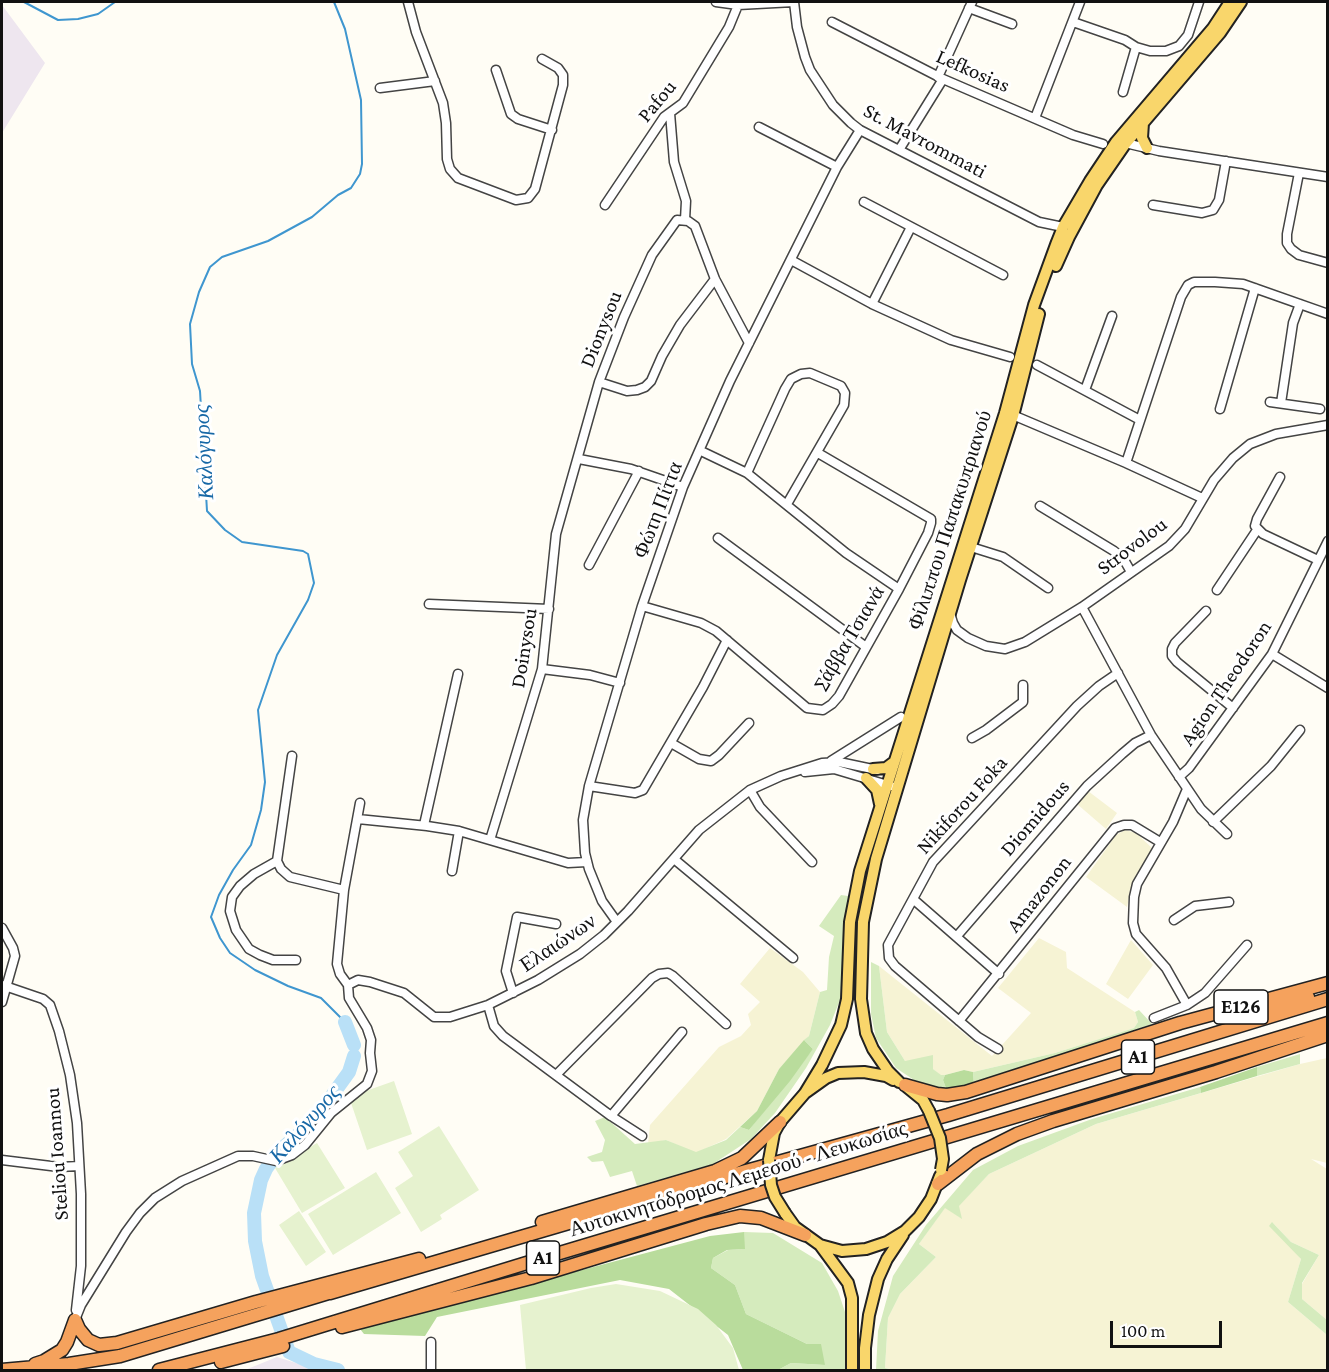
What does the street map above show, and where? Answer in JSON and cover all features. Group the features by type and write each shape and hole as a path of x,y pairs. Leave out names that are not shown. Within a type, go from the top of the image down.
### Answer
{"highway":[{"name":"E126","path":"1154,1032 1328,982"},
{"path":"902,1084 937,1094 966,1092 1154,1032 1328,992"},
{"name":"A1","path":"2,1370 69,1364 120,1356 724,1178 948,1115 1328,999"},
{"name":"Αυτοκινητόδρομος Λεμεσού - Λευκωσίας","path":"159,1371 280,1342 1328,1023"},
{"path":"938,1184 977,1154 1017,1134 1328,1035"},
{"path":"75,1320 88,1340 99,1345 117,1343 256,1302 435,1254 715,1172 742,1158 780,1122"},
{"path":"336,1324 531,1278 733,1217 761,1218 805,1235"},
{"path":"328,1294 435,1254"},
{"path":"20,1368 44,1361 62,1350 75,1320"},
{"path":"188,1371 259,1353 280,1342"}],"main road":[{"name":"Φίλιππου Παπακυπριανού","path":"896,775 896,760 1009,414 1034,305 1064,227 1116,145 1213,28 1230,2"},
{"name":"Φίλιππου Παπακυπριανού","path":"902,1084 888,1071 869,1042 863,1020 861,999 863,922 892,786 971,547 1041,307 1060,256 1116,145 1143,122 1220,33 1240,2"},
{"path":"1143,122 1142,138 1153,149"},
{"path":"880,808 878,790 870,774 886,768 896,760"},
{"name":"Φίλιππου Παπακυπριανού","path":"805,1093 822,1065 841,1025 847,999 850,922 860,871 880,808 892,786"},
{"path":"865,1371 869,1316 879,1279 896,1243 913,1223 931,1199 938,1184 943,1159 940,1138 929,1111 922,1100 902,1084 886,1076 864,1072 838,1073 826,1078 805,1093 780,1122 774,1133 769,1160 771,1185 785,1214 805,1235 820,1245 842,1251 866,1249 886,1242 913,1223"},
{"path":"820,1245 848,1282 852,1298 852,1371"}],"street":[{"path":"408,2 416,32 445,112 450,169 458,178 512,199 525,200 535,189 564,78 556,66 542,59"},
{"path":"716,2 738,5 794,2"},
{"name":"St. Mavrommati","path":"794,2 799,36 810,70 833,105 860,130 1039,222 1058,242"},
{"path":"1035,118 1080,2"},
{"path":"1073,22 1125,40 1136,47 1158,52 1172,50 1179,46 1191,28 1199,2"},
{"name":"Pafou","path":"605,205 656,127 664,117 683,103 729,27 738,5"},
{"path":"899,150 940,78 970,5 1012,24"},
{"name":"Lefkosias","path":"832,22 940,78 1073,135 1116,145 1328,177"},
{"path":"1123,92 1136,47"},
{"path":"496,70 511,114 521,121 552,130"},
{"path":"380,88 435,81"},
{"path":"670,113 674,162 686,201 681,220 692,223 697,230 715,279 749,343"},
{"path":"759,127 837,167"},
{"name":"Φώτη Πίττα","path":"617,922 602,902 587,862 583,820 589,786 642,606 683,487 730,381 837,167 860,130"},
{"path":"1153,205 1202,213 1213,210 1220,200 1226,161"},
{"path":"1299,173 1287,243 1299,255 1328,263"},
{"path":"864,202 1003,275"},
{"name":"Dionysou","path":"579,459 600,382 624,317 652,255 681,220"},
{"name":"St. Mavrommati","path":"1039,222 1064,227"},
{"path":"872,304 911,227"},
{"path":"791,260 872,304 951,340 1010,357"},
{"path":"600,382 627,390 645,387 651,381 662,356 681,325 715,279"},
{"path":"1125,463 1181,297 1190,283 1227,282 1255,288 1328,314"},
{"path":"1220,409 1255,288"},
{"path":"1281,403 1293,323 1300,304"},
{"path":"1085,390 1112,316"},
{"path":"1036,365 1140,420"},
{"path":"747,473 785,389 794,377 803,373 817,375 841,386 846,398 844,405 787,504"},
{"path":"1270,402 1320,410"},
{"path":"1009,414 1202,498"},
{"name":"Strovolou","path":"968,638 992,648 1011,648 1025,642 1082,607 1169,546 1185,529 1202,498 1223,468 1250,444 1276,434 1328,425"},
{"path":"701,450 747,473 846,553 899,589"},
{"name":"Σάββα Τσιανά","path":"642,606 701,623 716,631 804,706 818,710 827,708 835,701 899,589 928,533 931,519 818,453"},
{"path":"579,459 639,471 683,487"},
{"name":"Doinysou","path":"490,840 542,669 556,534 579,459"},
{"path":"589,565 639,471"},
{"path":"1217,590 1257,530 1257,519 1280,477"},
{"path":"1040,506 1114,551 1123,558 1131,572"},
{"path":"1257,530 1318,560"},
{"path":"718,538 866,647"},
{"name":"Agion Theodoron","path":"1179,777 1189,768 1272,654 1328,541"},
{"path":"971,547 1003,557 1048,588"},
{"path":"429,604 549,609"},
{"path":"1082,607 1151,735 1212,822 1227,834"},
{"path":"1206,611 1175,643 1172,656 1233,708"},
{"path":"950,612 954,627 968,638"},
{"path":"941,643 954,635 968,638"},
{"path":"589,786 639,792 670,743 727,640"},
{"path":"1272,654 1327,686"},
{"path":"542,669 590,675 620,683"},
{"name":"Nikiforou Foka","path":"998,1049 978,1037 895,966 887,951 889,942 933,862 1077,706 1118,673"},
{"path":"424,825 458,674"},
{"path":"972,738 1023,702 1023,685"},
{"path":"830,761 901,717"},
{"path":"670,743 699,759 711,761 720,755 749,723"},
{"path":"1212,822 1271,766 1300,730"},
{"name":"Diomidous","path":"957,936 1087,786 1135,743 1151,735"},
{"path":"292,756 277,861 281,869 290,877 344,890"},
{"name":"Ελαιώνων","path":"348,985 358,980 404,993 434,1017 450,1017 488,1005 580,954 604,935 699,830 750,790 781,776 830,761 870,774 892,786"},
{"name":"Ελαιώνων","path":"781,776 825,769 896,775"},
{"path":"1187,789 1173,822 1140,877 1135,891 1133,927 1136,934 1166,968 1187,1005"},
{"path":"750,790 760,807 812,862"},
{"path":"75,1320 81,1305 126,1232 155,1198 182,1181 238,1156 286,1159 299,1150 331,1113 367,1084 372,1075 371,1040 367,1028 349,998 348,985 340,975 337,963 344,890 360,803"},
{"path":"358,819 424,825 459,831 568,863 587,862"},
{"name":"Amazonon","path":"959,1021 1115,828 1132,825 1160,842"},
{"path":"452,871 459,831"},
{"path":"674,859 793,958"},
{"path":"277,861 254,874 240,886 232,897 230,911 239,937 255,952 273,960 296,960"},
{"path":"913,899 999,974"},
{"path":"1174,920 1196,906 1229,902"},
{"path":"513,993 506,971 517,917 556,924"},
{"path":"2,928 15,956 4,986 2,1001"},
{"path":"1154,1018 1187,1005 1204,993 1247,945"},
{"path":"557,1074 652,978 659,974 668,973 673,976 726,1024"},
{"name":"Steliou Ioannou","path":"4,986 43,999 53,1010 74,1099 79,1166 81,1266 75,1320"},
{"path":"488,1005 497,1030 611,1116 642,1136"},
{"path":"611,1116 682,1032"},
{"path":"2,1161 59,1167 79,1166"},
{"path":"431,1342 431,1371"}],"shaded area":[{"path":"2,5 45,63 2,133"},
{"path":"1088,791 1117,813 1106,829 1077,804"},
{"path":"1125,830 1136,833 1151,847 1151,853 1131,889 1127,907 1086,877 1116,835"},
{"path":"1039,938 1066,952 1067,968 1135,1012 1138,1022 1134,1028 1055,1053 973,1072 964,1070 941,1076 933,1069 905,1061 887,1032 879,966 992,1056 1031,1013 998,988"},
{"path":"1131,940 1153,965 1128,999 1106,984"},
{"path":"770,948 803,972 820,992 809,1036 779,1069 757,1111 726,1139 696,1153 666,1140 648,1144 650,1125 719,1047 741,1036 751,1025 748,1014 760,1002 740,984"},
{"path":"1327,1058 1327,1163 1311,1159 1327,1169 1327,1320 1302,1299 1302,1284 1319,1255 1291,1242 1272,1222 1301,1259 1288,1302 1327,1335 1327,1370 894,1370 885,1368 888,1318 900,1294 936,1257 919,1244 945,1207 961,1218 958,1206 989,1174 1096,1124"},
{"path":"277,1357 318,1370 245,1370"}],"green space":[{"path":"841,895 848,896 840,1000 830,1025 806,1068 775,1113 751,1139 713,1164 637,1186 632,1171 610,1177 603,1161 592,1162 587,1157 602,1152 605,1140 595,1121 605,1117 635,1144 666,1140 696,1152 726,1140 740,1127 749,1130 813,1049 804,1040 809,1036 820,992 827,990 829,957 834,936 819,926"},
{"path":"871,962 879,966 887,1032 905,1061 933,1055 933,1069 945,1075 943,1080 947,1091 917,1082 896,1068 876,1038 871,1014"},
{"path":"1139,1010 1152,1024 974,1086 973,1072 1055,1053 1134,1028 1138,1022 1135,1012"},
{"path":"804,1040 813,1049 790,1081 749,1130 740,1127 757,1111 779,1069"},
{"path":"1300,1054 1300,1064 1257,1076 1257,1067"},
{"path":"1257,1067 1257,1076 1201,1093 1200,1087"},
{"path":"964,1070 973,1072 974,1086 947,1091 943,1080 945,1075"},
{"path":"394,1081 412,1134 367,1150 349,1097"},
{"path":"1200,1087 1201,1093 1096,1124 989,1174 959,1206 962,1219 945,1208 919,1244 936,1257 900,1294 888,1318 885,1368 894,1370 876,1370 878,1331 893,1276 926,1225 973,1170 1018,1146 1092,1119"},
{"path":"439,1126 479,1190 440,1215 442,1219 421,1232 395,1188 413,1176 398,1152"},
{"path":"317,1143 345,1188 302,1213 275,1168"},
{"path":"376,1172 401,1213 333,1255 308,1214"},
{"path":"299,1211 326,1252 306,1266 279,1225"},
{"path":"1272,1222 1291,1242 1319,1255 1302,1283 1302,1299 1327,1320 1327,1335 1288,1302 1301,1259 1269,1226"},
{"path":"744,1232 773,1233 822,1263 838,1291 847,1318 846,1370 778,1370 791,1363 825,1365 807,1344 746,1314 735,1285 711,1268 713,1258 728,1250 744,1249"},
{"path":"744,1232 745,1249 727,1250 713,1258 711,1268 735,1285 746,1314 807,1344 821,1344 825,1365 791,1363 778,1370 743,1370 728,1335 669,1289 620,1280 437,1317 425,1336 364,1334 360,1329 710,1236"},
{"path":"616,1284 660,1291 698,1309 716,1325 733,1348 739,1370 526,1370 520,1305"}],"waterway":[{"name":"Καλόγυρος","path":"24,2 58,20 78,19 98,14 115,2"},
{"name":"Καλόγυρος","path":"334,2 345,29 361,100 362,164 360,174 351,188 338,195 312,217 268,241 222,257 210,267 199,292 190,324 192,364 200,391 207,511 225,530 242,542 303,551 308,554 314,583 308,600 277,655 258,710 265,782 261,810 251,845 219,895 211,917 220,938 230,953 255,970 288,986 321,998 345,1022"},
{"name":"Καλόγυρος","path":"345,1022 354,1045"},
{"name":"Καλόγυρος","path":"338,1370 314,1364 289,1352 262,1276 255,1241 254,1213 261,1180 266,1169 279,1151 308,1126 320,1112 349,1072 354,1056"}]}
